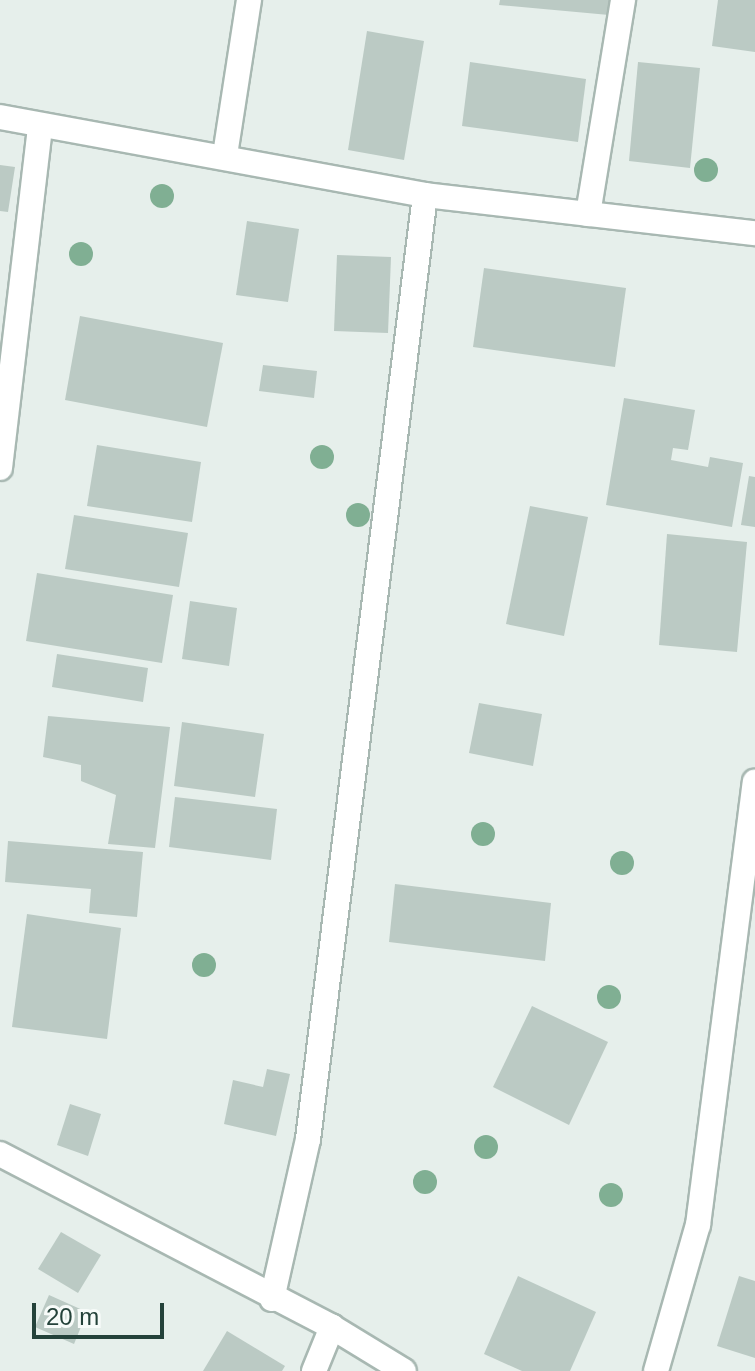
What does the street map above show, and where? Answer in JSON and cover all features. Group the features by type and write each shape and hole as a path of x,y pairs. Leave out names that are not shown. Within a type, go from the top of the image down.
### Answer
{"street":[{"path":"225,155 249,0"},
{"path":"588,214 623,0"},
{"path":"0,117 225,155 425,195 755,233"},
{"path":"0,468 40,125"},
{"path":"272,1299 308,1139 425,195"},
{"path":"656,1371 698,1225 755,782"},
{"path":"0,1154 272,1299 332,1327 404,1371"},
{"path":"314,1371 332,1327"}],"building":[{"path":"500,0 611,0 609,15 499,5"},
{"path":"718,0 755,0 755,52 712,46"},
{"path":"367,31 424,41 404,160 348,150"},
{"path":"470,62 586,79 578,142 462,126"},
{"path":"638,62 700,68 690,168 629,161"},
{"path":"0,165 15,167 8,212 0,211"},
{"path":"247,221 299,229 288,302 236,295"},
{"path":"337,255 391,257 388,333 334,331"},
{"path":"484,268 626,288 615,367 473,347"},
{"path":"80,316 223,343 207,427 65,400"},
{"path":"263,365 317,371 314,398 259,391"},
{"path":"624,398 695,410 688,450 673,448 671,460 708,467 710,457 743,463 732,527 606,505"},
{"path":"97,445 201,462 192,522 87,506"},
{"path":"749,476 755,477 755,527 741,525"},
{"path":"530,506 588,517 564,636 506,624"},
{"path":"74,515 188,533 179,587 65,569"},
{"path":"667,534 747,542 737,652 659,645"},
{"path":"37,573 173,595 162,663 26,641"},
{"path":"190,601 237,608 229,666 182,659"},
{"path":"57,654 148,668 143,702 52,687"},
{"path":"479,703 542,714 533,766 469,753"},
{"path":"48,716 170,727 155,848 108,844 116,795 81,781 81,765 43,757"},
{"path":"182,722 264,734 255,797 174,786"},
{"path":"175,797 277,809 271,860 169,847"},
{"path":"8,841 143,852 137,917 89,913 91,889 5,882"},
{"path":"395,884 551,903 545,961 389,942"},
{"path":"27,914 121,928 107,1039 12,1027"},
{"path":"532,1006 608,1042 569,1125 493,1087"},
{"path":"267,1069 290,1074 276,1136 224,1124 233,1080 263,1087"},
{"path":"70,1104 101,1114 88,1156 57,1145"},
{"path":"61,1232 101,1255 78,1293 38,1269"},
{"path":"518,1276 596,1312 570,1371 522,1371 484,1354"},
{"path":"739,1276 755,1281 755,1358 717,1346"},
{"path":"49,1295 87,1312 74,1344 35,1327"},
{"path":"227,1331 285,1366 282,1371 203,1371"}]}
